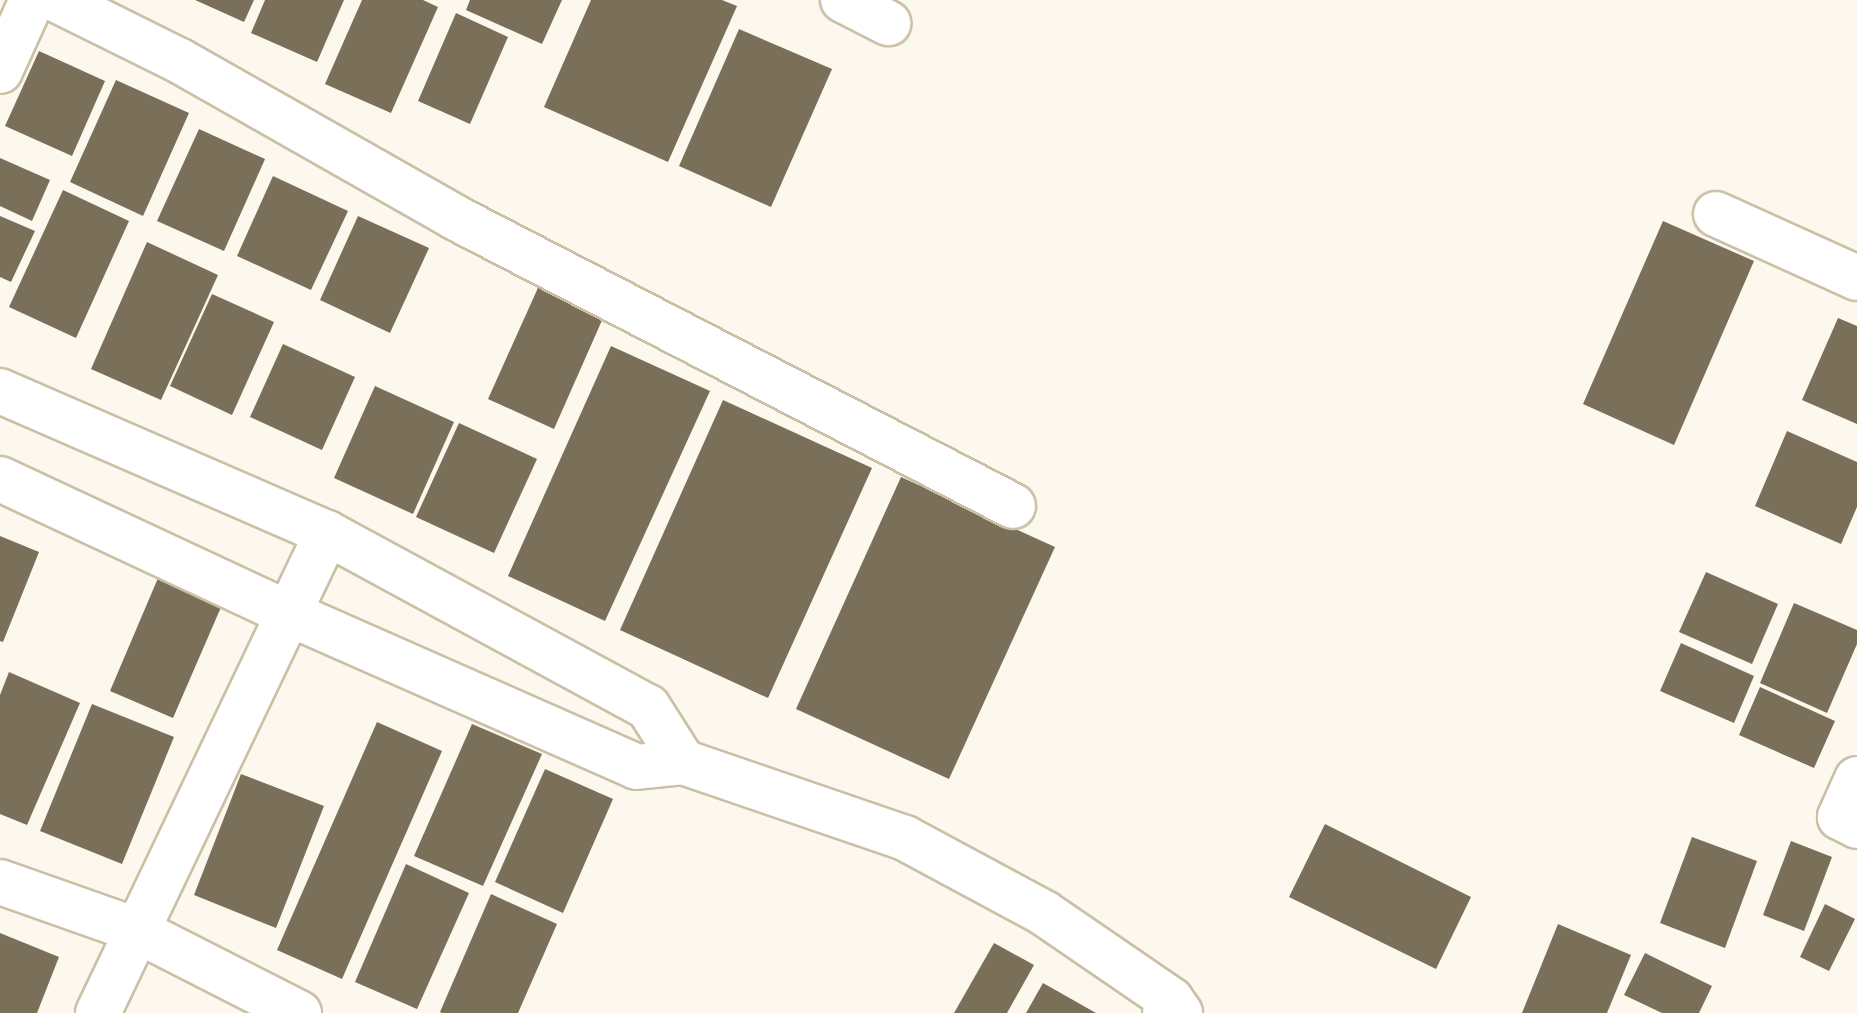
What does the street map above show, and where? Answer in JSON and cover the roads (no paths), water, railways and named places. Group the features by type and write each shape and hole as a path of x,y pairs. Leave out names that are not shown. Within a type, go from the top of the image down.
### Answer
{"street":[{"path":"0,71 32,0"},
{"path":"57,0 180,61 456,218 1013,506"},
{"path":"843,0 888,23"},
{"path":"1716,214 1857,278"},
{"path":"0,391 327,533 648,707 683,762"},
{"path":"0,479 288,613 637,767 683,762 905,838 1044,913 1172,1009"},
{"path":"98,1013 327,533"},
{"path":"1857,779 1840,817 1857,826"},
{"path":"0,882 136,930 299,1013"}]}
